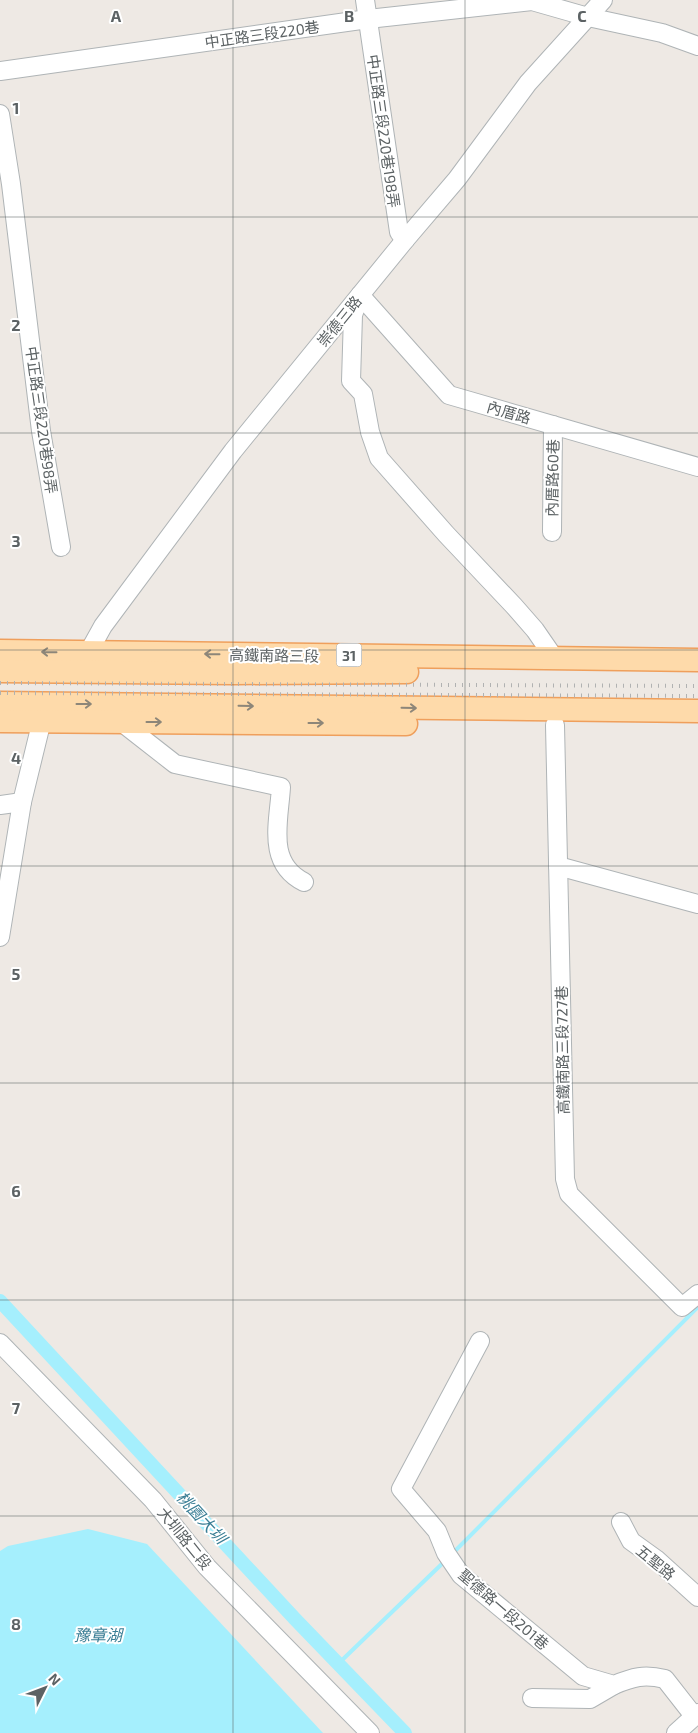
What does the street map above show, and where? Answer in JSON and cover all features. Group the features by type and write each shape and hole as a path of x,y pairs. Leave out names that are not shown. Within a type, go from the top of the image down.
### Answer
{"main road":[{"name":"高鐵南路三段","path":"0,651 698,660"},
{"path":"386,671 439,656"},
{"name":"高鐵南路三段","path":"0,671 234,673 386,671 698,674"},
{"path":"0,703 698,711"},
{"path":"0,721 698,725"}],"street":[{"name":"中正路三段220巷198弄","path":"365,0 399,232 405,240"},
{"name":"崇德三路","path":"88,653 103,626 233,451 457,179 528,83 602,0"},
{"name":"中正路三段220巷","path":"0,70 368,19 532,2 588,17 662,33 698,46"},
{"name":"中正路三段220巷98弄","path":"0,114 11,184 41,431 61,547"},
{"name":"內厝路","path":"360,295 449,395 698,468"},
{"path":"360,295 353,315 351,381 363,394 370,432 379,458 446,534 514,606 535,630 555,659"},
{"name":"內厝路60巷","path":"552,532 553,425"},
{"path":"0,933 22,802 42,720"},
{"path":"120,721 175,764 281,787 277,843 281,861 286,870 304,882"},
{"name":"高鐵南路三段727巷","path":"556,725 565,1179 569,1194 682,1307 698,1294"},
{"path":"0,805 22,802"},
{"path":"558,866 698,904"},
{"name":"大圳路二段","path":"0,1342 153,1500 207,1567 370,1733"},
{"name":"聖德路一段201巷","path":"480,1342 401,1488 437,1531 449,1557 461,1575 583,1676 614,1685"},
{"name":"五聖路","path":"621,1522 631,1541 656,1559 698,1597"},
{"path":"532,1698 590,1699 632,1677 655,1676 665,1678 696,1714 676,1733"}],"water":[{"name":"豫章湖","path":"88,1529 147,1544 323,1733 0,1733 0,1551 8,1546"}],"waterway":[{"name":"桃園大圳","path":"0,1301 295,1619 405,1733"},
{"path":"453,1553 698,1307"},
{"path":"339,1663 446,1560"}],"railway":[{"path":"0,683 698,686"},
{"path":"0,693 698,696"}]}
